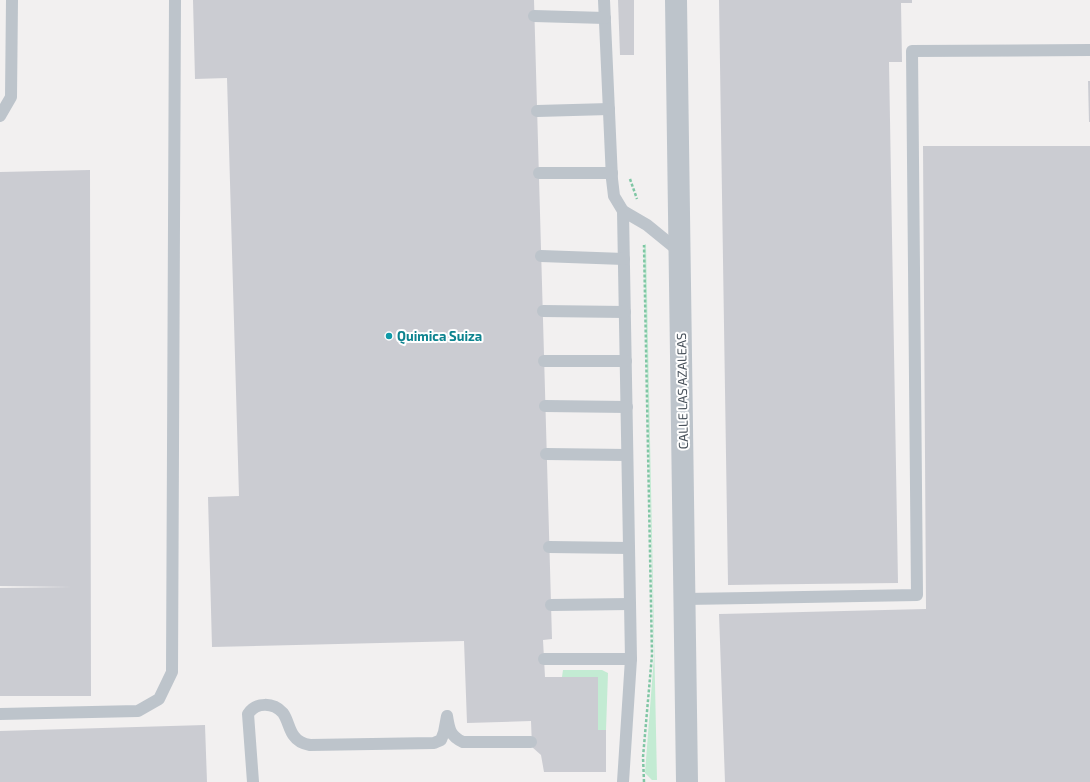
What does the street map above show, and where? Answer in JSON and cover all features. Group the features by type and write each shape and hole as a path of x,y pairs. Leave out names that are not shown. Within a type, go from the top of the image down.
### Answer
{"street":[{"name":"CALLE LAS AZALEAS","path":"676,0 687,782"}],"lane":[{"path":"0,116 11,97 12,0"},
{"path":"0,714 138,711 159,699 172,672 176,0"},
{"path":"604,0 614,196 623,211 646,225 680,252"},
{"path":"534,16 605,18"},
{"path":"685,599 917,595 912,51 1090,50"},
{"path":"537,111 609,109"},
{"path":"539,173 612,172"},
{"path":"623,211 631,659 623,782"},
{"path":"541,256 624,259"},
{"path":"543,311 625,312"},
{"path":"544,361 626,361"},
{"path":"545,406 627,407"},
{"path":"546,454 627,455"},
{"path":"549,547 629,548"},
{"path":"551,605 630,604"},
{"path":"544,659 631,659"},
{"path":"253,782 248,714 253,707 261,704 275,708 283,713 294,737 302,743 310,745 434,743 441,740 447,716 450,731 455,738 462,742 531,742"}],"path":[{"path":"644,237 652,655 643,757 644,782"}],"green space":[{"path":"646,244 657,780 652,780 645,773 654,656 644,245"},
{"path":"563,670 602,670 608,673 606,730 598,730 598,677 562,677"}],"building":[{"name":"Quimica Suiza","path":"193,0 534,0 552,639 543,640 545,677 598,677 598,730 606,730 606,772 544,772 541,755 532,747 531,721 467,723 464,641 212,647 208,497 239,496 227,78 195,79"},
{"path":"618,0 634,0 634,55 620,55"},
{"path":"719,0 912,0 912,3 901,3 902,62 889,62 898,583 728,585"},
{"path":"1088,81 1090,81 1090,122 1089,122"},
{"path":"923,146 1090,146 1090,782 725,782 719,614 926,609"},
{"path":"90,170 91,696 0,696 0,588 71,587 0,586 0,172"},
{"path":"205,725 207,782 0,782 0,731"}],"place":[{"name":"Quimica Suiza","path":"389,336"}]}
